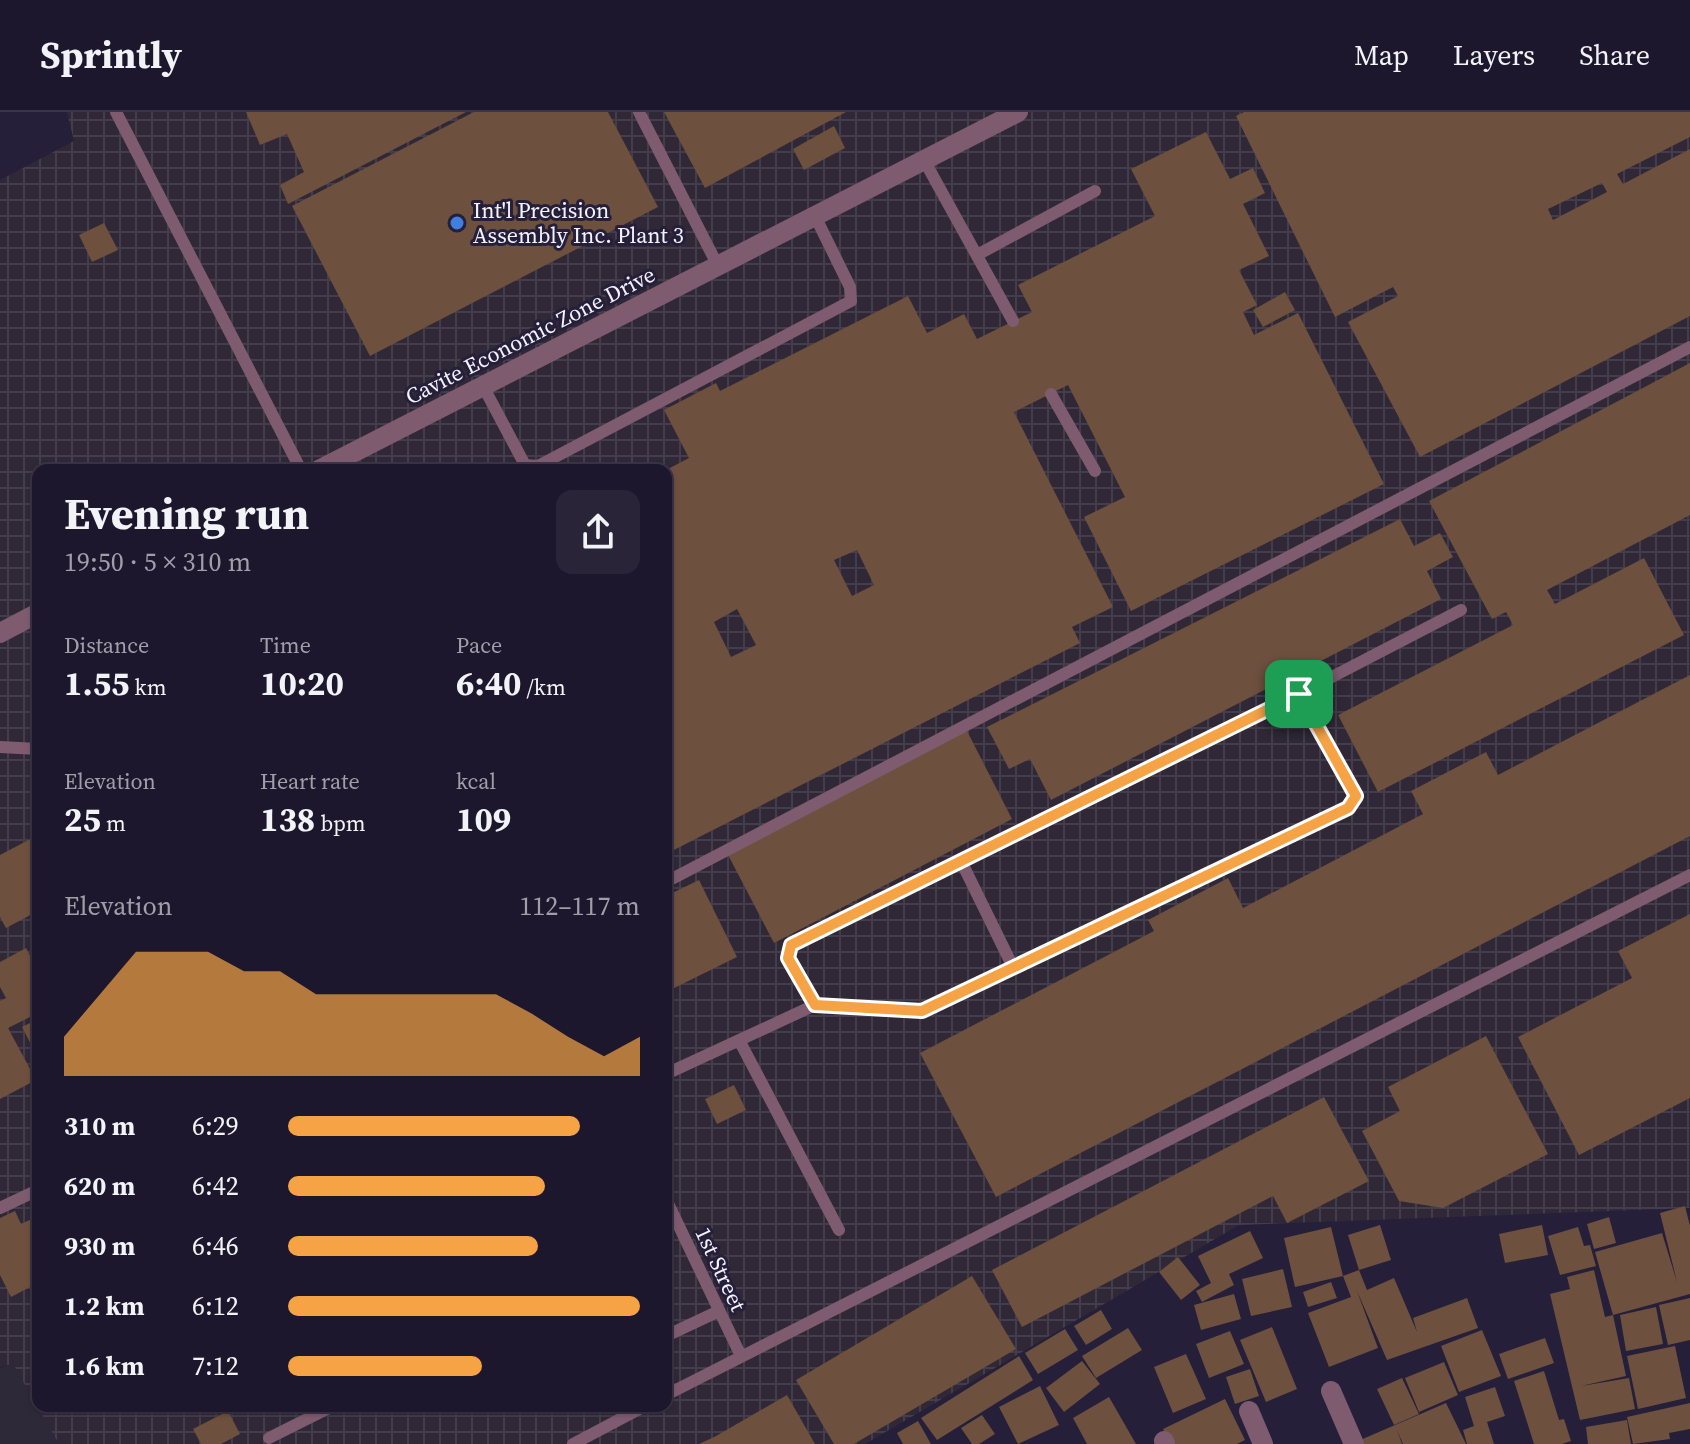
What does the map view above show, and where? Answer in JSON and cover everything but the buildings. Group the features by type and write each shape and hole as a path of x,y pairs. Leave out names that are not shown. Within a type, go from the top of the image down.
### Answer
{"street":[{"name":"Cavite Economic Zone Drive","path":"331,464 1018,112"},
{"path":"0,633 32,616"},
{"path":"1331,1391 1354,1444"},
{"path":"1249,1411 1263,1444"}],"lane":[{"path":"116,112 298,464"},
{"path":"639,112 718,266"},
{"path":"924,160 1013,321"},
{"path":"977,255 1095,191"},
{"path":"542,464 851,301 850,287 815,216"},
{"path":"672,879 1690,347"},
{"path":"483,386 524,464"},
{"path":"1051,394 1095,471"},
{"path":"815,1005 788,958 791,945 1299,694 1461,610"},
{"path":"672,1071 815,1005 922,1011 1348,808 1356,796 1299,694"},
{"path":"0,747 32,749"},
{"path":"960,859 1013,967"},
{"path":"672,1392 1690,875"},
{"path":"739,1040 839,1230"},
{"path":"0,1208 32,1193"},
{"name":"1st Street","path":"672,1212 741,1356"},
{"path":"672,1333 719,1311"},
{"path":"269,1438 321,1412"},
{"path":"573,1444 634,1412"}],"shaded area":[{"path":"67,112 1690,112 1690,1208 1239,1225 865,1444 59,1444 41,1412 672,1412 672,464 32,464 32,1397 13,1364 0,1367 0,180 74,141"},
{"path":"13,1364 32,1396 32,1412 45,1412 83,1444 0,1444 0,1368"}],"place":[{"name":"Int'l Precision Assembly Inc. Plant 3","path":"457,223"}],"route":[{"path":"1299,694 1356,796 1348,808 922,1011 906,1013 815,1005 788,958 791,945 1299,694"}]}
